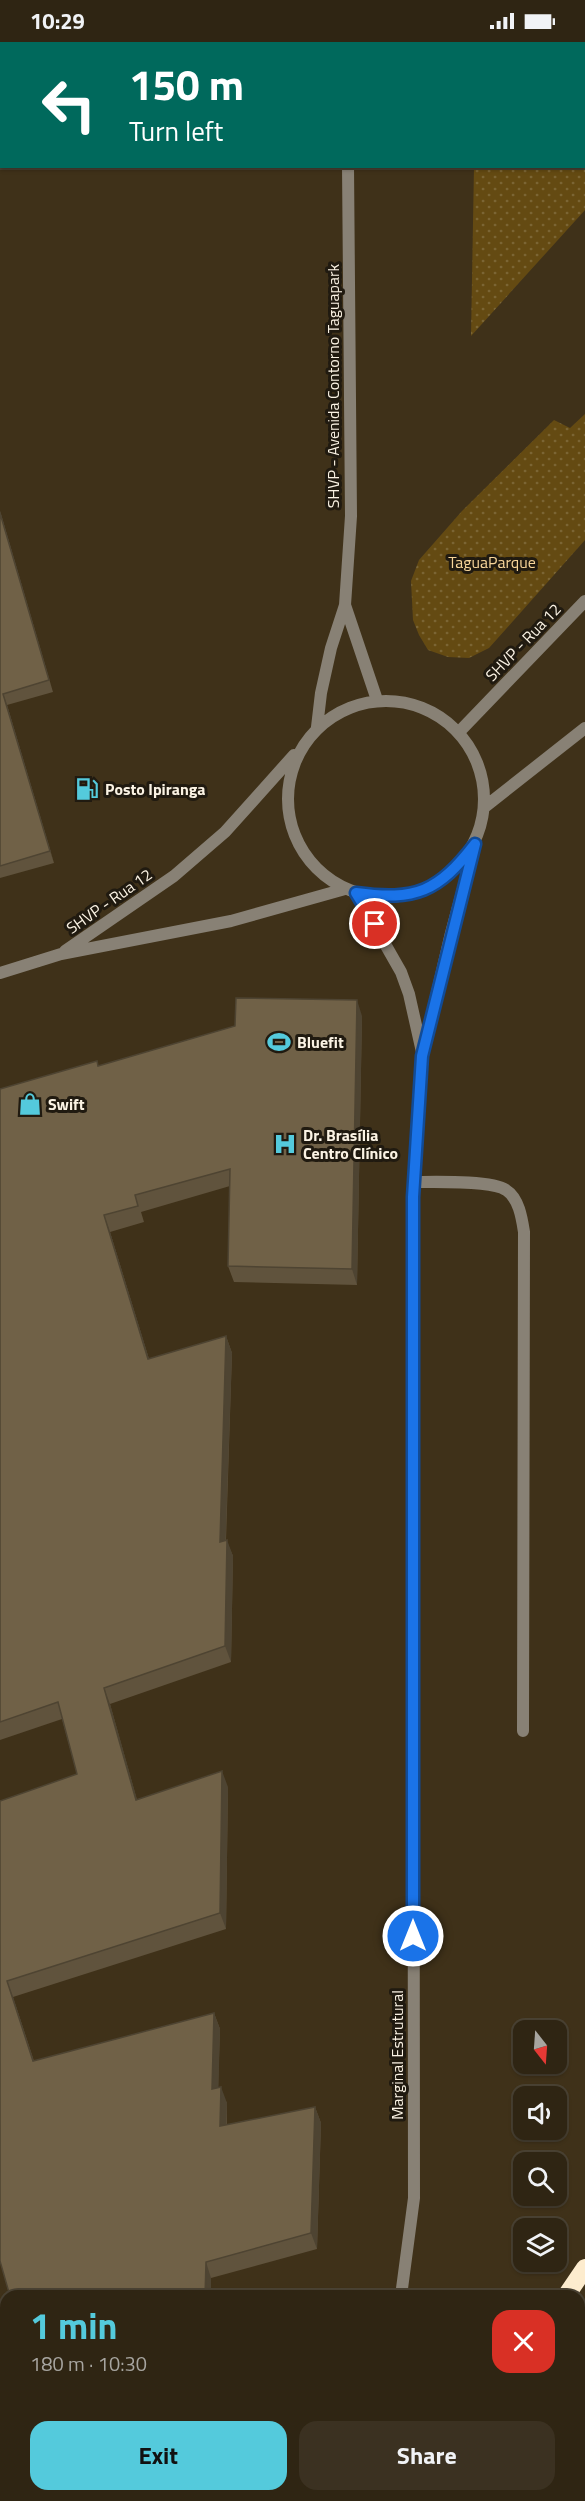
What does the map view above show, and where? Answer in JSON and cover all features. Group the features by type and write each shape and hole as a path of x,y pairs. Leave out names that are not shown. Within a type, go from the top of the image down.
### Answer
{"highway":[{"path":"570,2290 585,2268"}],"street":[{"name":"SHVP - Avenida Contorno Taguapark","path":"317,727 321,693 331,648 345,605 351,516 348,168"},
{"name":"SHVP - Rua 12","path":"460,731 585,601"},
{"name":"SHVP - Avenida Contorno Taguapark","path":"345,605 377,700"},
{"path":"377,700 422,706 460,731 481,766 486,806 475,844 454,872 422,892 391,898 350,891 317,870 297,843 287,810 289,776 303,745 317,727 345,709 377,700"},
{"path":"486,806 585,728"},
{"name":"SHVP - Rua 12","path":"62,954 183,869 225,832 303,745"},
{"name":"Marginal Estrutural","path":"402,2290 414,2198 414,1182 422,1056 475,844"},
{"name":"SHVP - Rua 12","path":"62,954 231,921 350,891"},
{"name":"Marginal Estrutural","path":"350,891 401,972 409,994 422,1056"},
{"path":"0,973 62,954"},
{"path":"414,1182 490,1184 507,1190 521,1215 524,1232 523,1731"}],"green space":[{"path":"474,168 585,168 585,210 471,336"},
{"name":"TaguaParque","path":"585,414 585,540 489,648 469,658 448,657 428,650 413,620 411,581 419,560 462,511 554,420 570,428"}],"building":[{"path":"0,513 49,680 3,694 50,851 0,866"},
{"path":"236,998 357,1000 352,1269 228,1266 230,1169 135,1195 138,1206 104,1215 148,1359 226,1336 220,1542 227,1540 225,1646 104,1688 136,1800 222,1771 220,1913 7,1981 33,2061 214,2013 212,2089 221,2087 220,2126 315,2107 311,2233 206,2262 205,2290 8,2290 0,2261 0,1801 77,1774 58,1702 0,1722 0,1089 97,1061 98,1066 235,1026"}],"place":[{"name":"Posto Ipiranga","path":"87,789"},
{"name":"Bluefit","path":"279,1042"},
{"name":"Swift","path":"30,1104"},
{"name":"Dr. Brasília Centro Clínico","path":"285,1144"}],"route":[{"path":"375,924 356,893 391,898 422,892 454,872 475,844 422,1056 413,1197 413,1936"}]}
